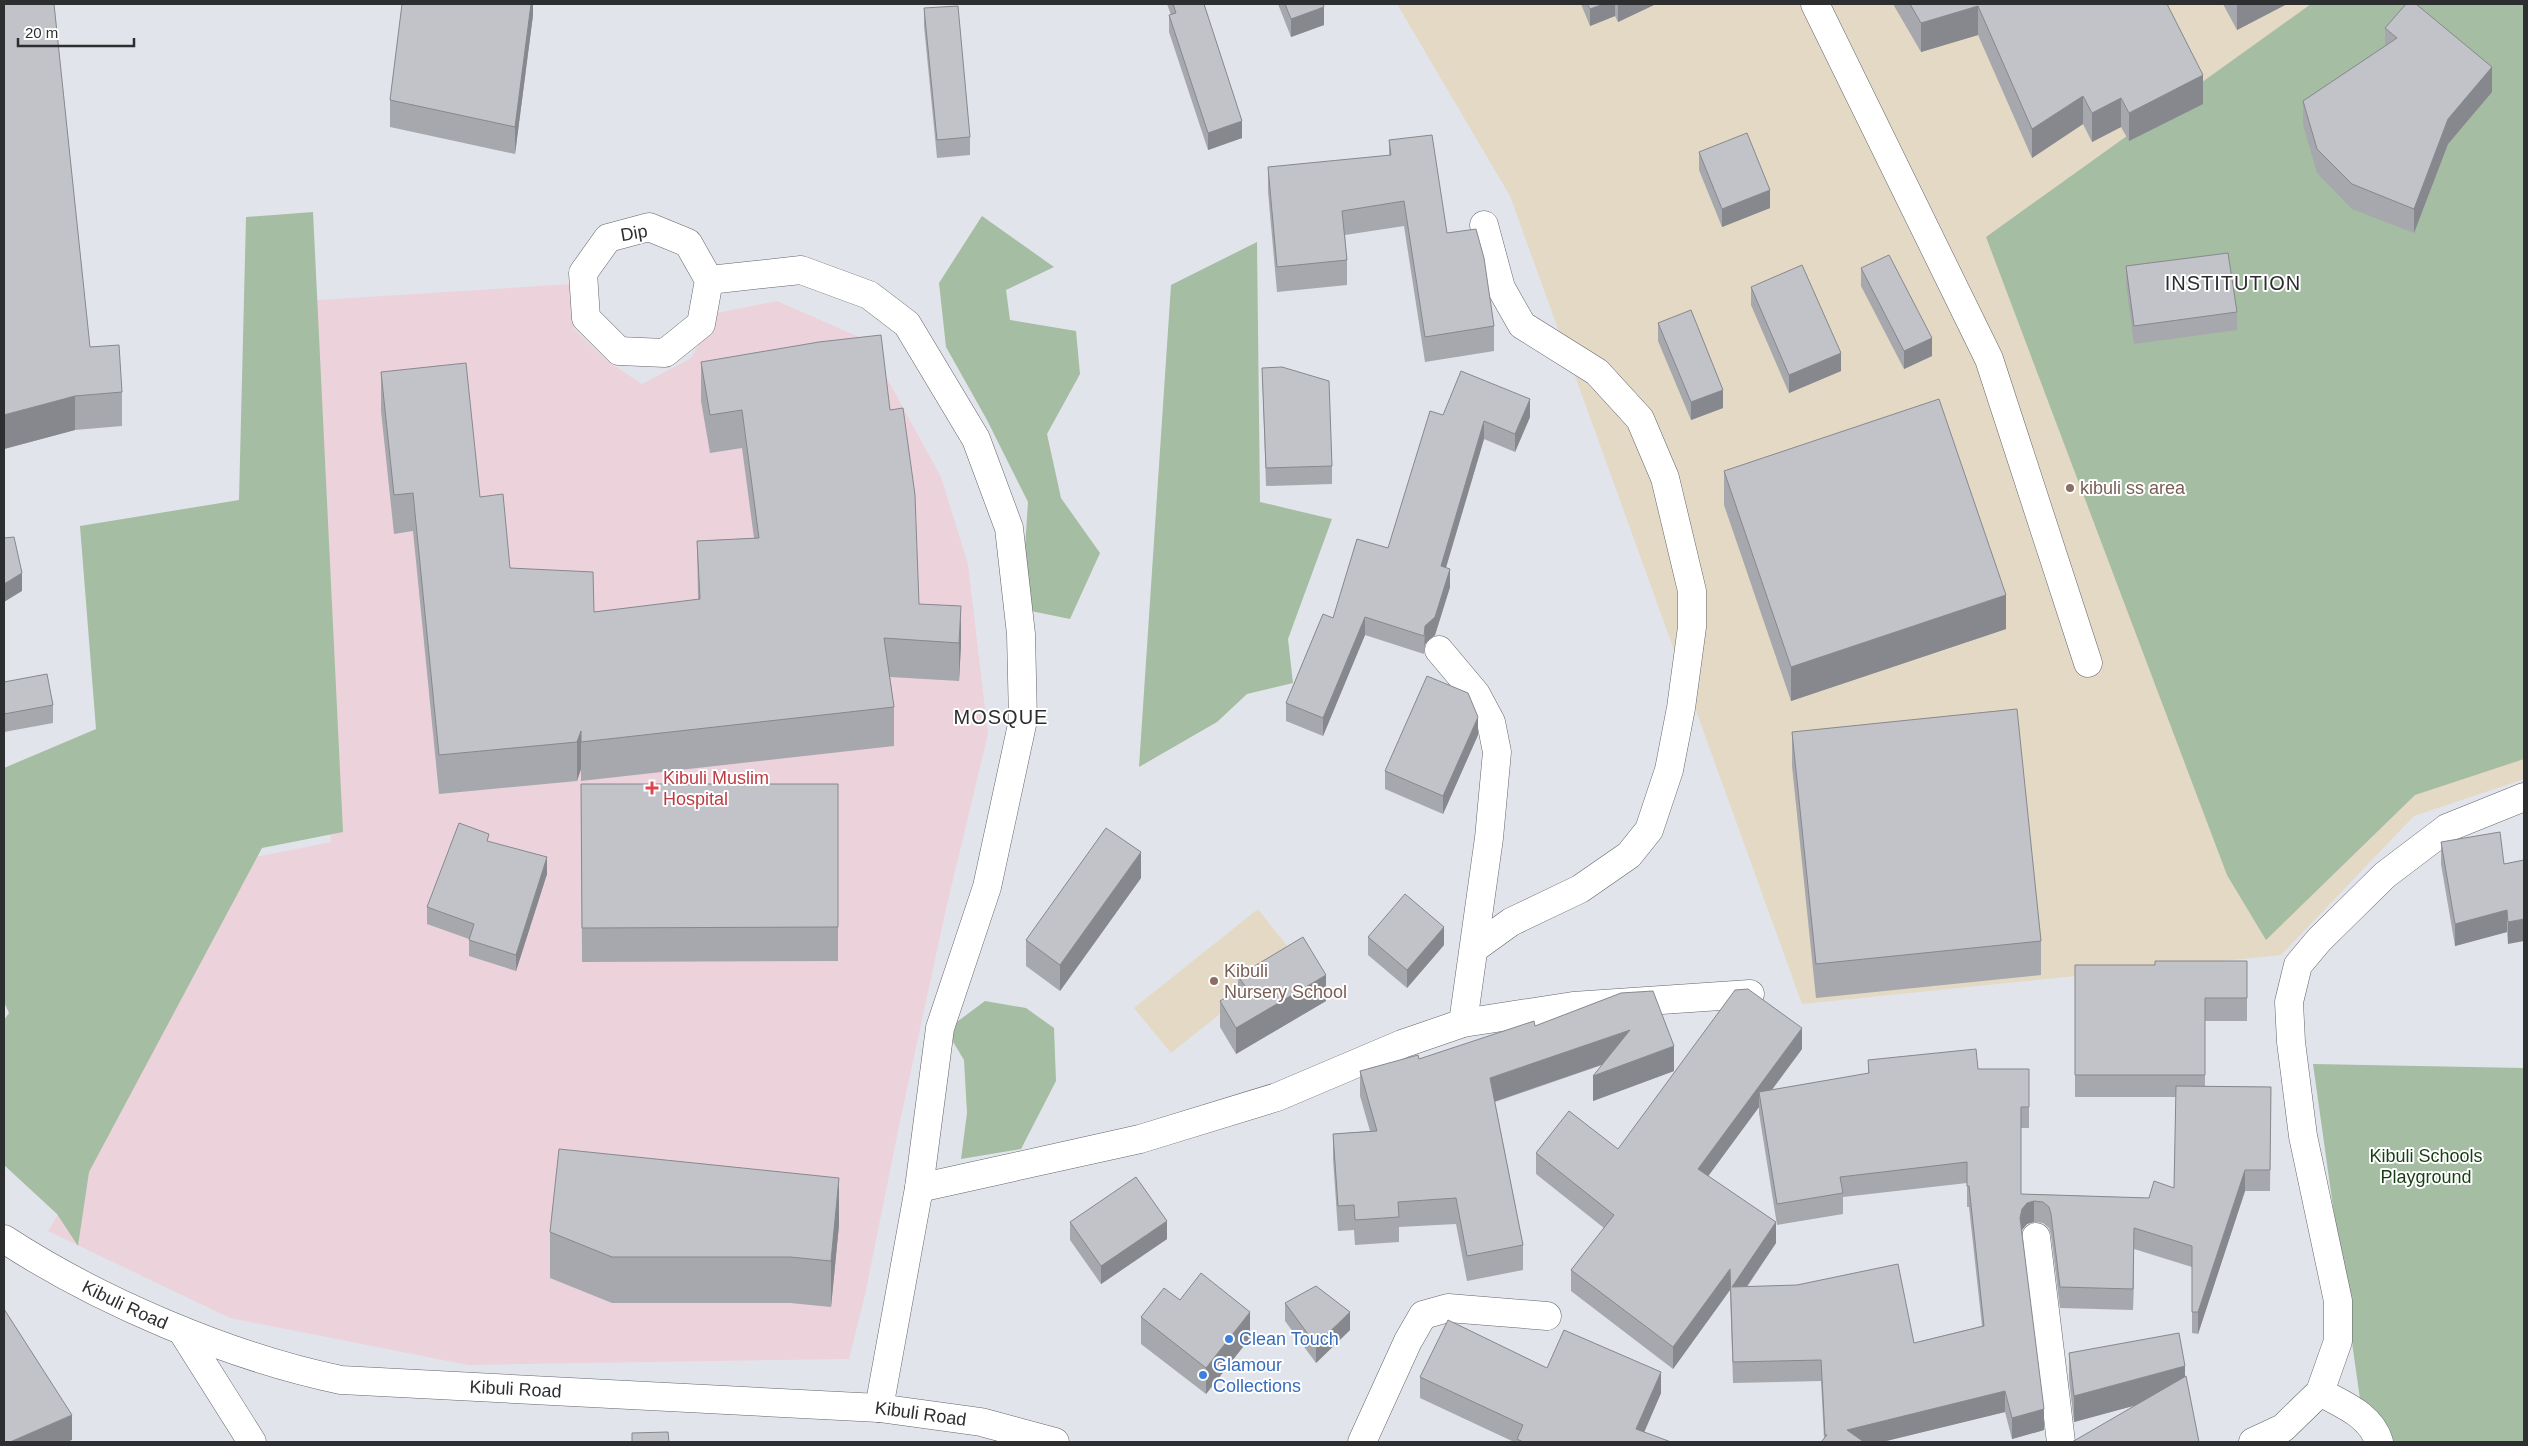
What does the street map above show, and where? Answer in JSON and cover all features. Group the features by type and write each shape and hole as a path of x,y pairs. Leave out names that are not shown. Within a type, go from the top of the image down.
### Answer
{"street":[{"path":"1815,4 1989,359 2088,663"},
{"path":"1475,948 1512,922 1580,889 1629,854 1649,830 1669,770 1681,708 1692,626 1692,591 1665,478 1640,418 1597,372 1522,325 1501,288 1484,225"},
{"name":"Dip","path":"648,227 688,243 709,280 701,324 665,353 619,351 586,318 583,273 608,238 648,227"},
{"path":"709,280 801,270 869,295 907,324 976,438 1010,528 1020,634 1023,720 987,887 940,1028 919,1188 879,1408"},
{"path":"1439,650 1476,694 1491,722 1496,752 1489,838 1463,1023"},
{"path":"2253,1442 2283,1428 2320,1392 2338,1341 2338,1301 2303,1136 2290,1042 2289,1002 2298,965 2319,940 2386,875 2447,828 2524,797"},
{"path":"919,1188 1149,1137 1277,1097 1402,1044 1463,1023 1573,1006 1750,994"},
{"path":"2036,1237 2061,1442"},
{"name":"Kibuli Road","path":"4,1240 26,1254 101,1294 182,1331 303,1372 341,1380 879,1408 981,1422 1055,1442"},
{"path":"1362,1442 1408,1341 1423,1315 1448,1308 1547,1316"},
{"path":"182,1331 252,1442"},
{"path":"2320,1392 2366,1418 2376,1432 2378,1442"}],"shaded area":[{"name":"kibuli ss area","path":"1397,4 2524,4 2524,779 2414,816 2281,955 1802,1004 1510,196"},
{"name":"Kibuli Muslim Hospital","path":"571,284 574,329 606,360 642,384 691,358 717,313 777,301 866,340 941,477 968,564 988,734 946,909 865,1295 849,1359 468,1365 230,1318 48,1231 77,1183 250,858 331,842 304,301"},
{"name":"Kibuli Nursery School","path":"1258,909 1294,955 1171,1053 1134,1008"}],"green space":[{"path":"2311,4 2524,4 2524,759 2415,795 2266,940 2227,875 1986,237"},
{"path":"313,212 343,832 262,848 89,1172 78,1246 57,1214 4,1165 4,1020 9,1013 4,1002 4,768 96,729 80,526 239,500 246,217"},
{"path":"982,216 1054,267 1006,290 1010,320 1076,331 1080,374 1047,434 1061,498 1100,553 1070,619 1021,609 1028,502 987,420 946,347 939,283"},
{"path":"1257,242 1260,502 1332,519 1288,639 1293,683 1247,694 1217,722 1139,767 1171,285"},
{"path":"985,1001 1026,1008 1054,1028 1056,1081 1021,1149 961,1159 967,1113 964,1060 946,1030"},
{"name":"Kibuli Schools Playground","path":"2313,1064 2524,1068 2524,1442 2366,1442"}],"building":[{"path":"4,4 54,4 90,347 119,345 122,392 75,396 4,415"},
{"path":"402,4 531,4 515,127 390,100"},
{"path":"1173,4 1204,4 1242,121 1208,133 1169,15 1176,13"},
{"path":"1285,4 1323,4 1324,7 1291,19"},
{"path":"1587,4 1604,4 1590,9"},
{"path":"1910,4 2167,4 2203,75 2129,113 2121,98 2092,113 2083,96 2032,129 1978,6 1921,23"},
{"path":"2406,4 2416,4 2492,67 2448,119 2414,209 2352,184 2317,149 2303,101 2397,38 2385,28"},
{"path":"958,6 970,137 937,140 924,8"},
{"path":"1747,133 1770,190 1722,209 1699,152"},
{"path":"1432,135 1447,233 1476,229 1484,258 1494,326 1425,337 1404,201 1342,211 1347,260 1277,267 1268,167 1391,155 1389,140"},
{"path":"2228,253 2237,312 2134,326 2126,266"},
{"path":"1889,255 1932,338 1904,351 1861,268"},
{"path":"1802,265 1841,353 1789,375 1751,287"},
{"path":"1691,310 1723,390 1691,402 1658,323"},
{"path":"881,335 890,410 903,408 915,495 919,604 961,606 959,643 884,638 894,707 581,742 581,731 577,742 439,755 413,493 394,495 381,372 466,363 480,497 503,494 510,568 593,572 594,612 700,599 697,541 759,538 742,410 710,415 701,362 819,342"},
{"path":"1282,367 1329,381 1332,466 1266,468 1262,368"},
{"path":"1461,371 1530,399 1515,434 1484,421 1441,566 1450,569 1435,617 1425,626 1424,636 1365,617 1323,718 1286,703 1323,614 1333,618 1357,539 1388,548 1430,411 1443,415"},
{"path":"1939,399 2006,595 1791,667 1724,471"},
{"path":"14,537 22,573 4,584 4,538"},
{"path":"47,674 53,705 4,714 4,682"},
{"path":"1427,676 1468,693 1478,717 1443,796 1385,771"},
{"path":"2017,709 2041,941 1816,964 1792,732"},
{"path":"581,784 838,784 838,927 582,928"},
{"path":"459,823 489,834 487,841 547,857 516,955 469,940 474,924 427,907"},
{"path":"1106,828 1141,852 1060,965 1026,940"},
{"path":"2500,832 2504,864 2524,860 2524,919 2508,922 2507,910 2455,924 2441,842"},
{"path":"1405,894 1444,927 1407,970 1368,937"},
{"path":"1303,937 1326,975 1236,1028 1220,1001 1245,986 1238,976"},
{"path":"2155,961 2247,961 2247,998 2205,998 2205,1075 2075,1075 2075,965 2155,965"},
{"path":"1748,989 1802,1028 1698,1169 1776,1222 1732,1287 1797,1285 1898,1264 1914,1343 1984,1326 1969,1186 1967,1186 1967,1162 1840,1177 1843,1193 1777,1204 1759,1092 1869,1073 1868,1060 1976,1049 1978,1069 2029,1069 2029,1107 2021,1107 2021,1194 2149,1198 2154,1181 2174,1188 2176,1086 2271,1087 2270,1170 2245,1170 2198,1312 2192,1312 2192,1246 2134,1228 2133,1289 2060,1287 2049,1207 2043,1202 2034,1201 2027,1203 2022,1209 2020,1218 2044,1409 2012,1418 2005,1391 1847,1430 1864,1442 1821,1442 1827,1435 1825,1435 1821,1360 1733,1362 1730,1269 1673,1347 1571,1270 1614,1215 1536,1153 1569,1111 1618,1149 1735,990"},
{"path":"1653,991 1674,1046 1593,1076 1630,1030 1490,1078 1523,1245 1467,1256 1456,1198 1398,1202 1399,1217 1355,1220 1354,1205 1338,1206 1333,1134 1377,1131 1360,1071 1418,1055 1419,1059 1534,1021 1535,1026 1621,993"},
{"path":"559,1149 839,1178 831,1261 790,1257 612,1257 550,1232"},
{"path":"1136,1177 1167,1221 1101,1266 1070,1222"},
{"path":"1201,1273 1250,1312 1206,1368 1141,1317 1164,1288 1180,1300"},
{"path":"1316,1286 1350,1312 1316,1345 1285,1303"},
{"path":"4,1309 72,1415 10,1442 4,1442"},
{"path":"1448,1320 1547,1368 1564,1330 1661,1372 1636,1429 1671,1442 1523,1442 1517,1439 1523,1425 1420,1377"},
{"path":"2179,1333 2185,1366 2074,1396 2069,1353"},
{"path":"2186,1376 2199,1442 2072,1442"},
{"path":"668,1432 669,1442 632,1442 632,1433"}],"place":[{"name":"kibuli ss area","path":"2070,488"},
{"name":"Kibuli Muslim Hospital","path":"652,788"},
{"name":"Kibuli Nursery School","path":"1214,981"},
{"name":"Clean Touch","path":"1229,1339"},
{"name":"Glamour Collections","path":"1203,1375"}],"district":[{"name":"INSTITUTION","path":"2233,283"},
{"name":"MOSQUE","path":"1001,717"}]}
